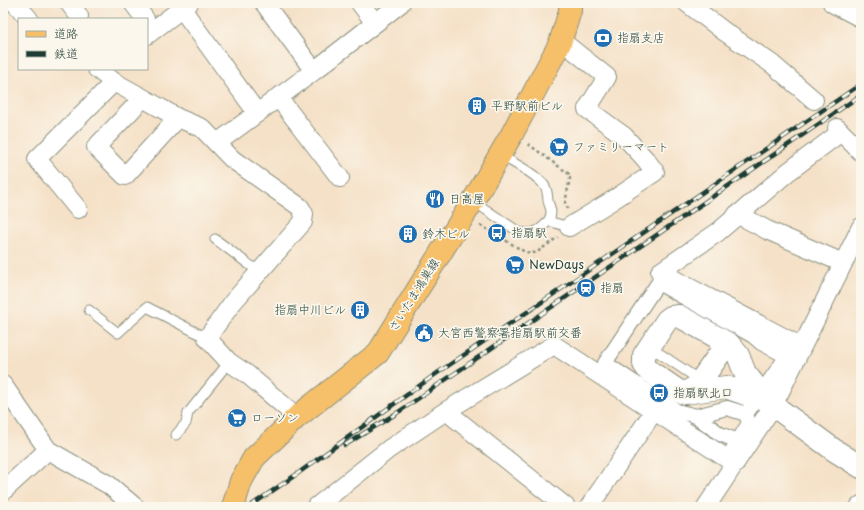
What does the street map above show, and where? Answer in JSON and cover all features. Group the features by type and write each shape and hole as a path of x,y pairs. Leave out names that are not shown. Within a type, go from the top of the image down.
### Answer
{"main road":[{"name":"さいたま鴻巣線","path":"230,505 240,481 254,458 297,417 378,353 500,155 560,43 570,11 570,3"}],"street":[{"path":"15,3 28,18"},
{"path":"133,3 143,18"},
{"path":"264,3 314,70"},
{"path":"360,3 375,23"},
{"path":"217,142 401,3"},
{"path":"687,3 725,32 772,64 814,100"},
{"path":"832,3 861,18"},
{"path":"148,26 185,6 257,112"},
{"path":"560,43 568,46 607,78 587,109 624,136 655,172 614,200 569,227"},
{"path":"78,209 37,159 104,73 178,118 202,128 232,159 300,207 304,214 303,222 233,302 207,338 229,362 247,374 297,417"},
{"path":"278,97 340,178"},
{"path":"143,98 96,146 125,176 178,118"},
{"path":"795,349 660,272 718,232 737,214 839,130 861,152"},
{"path":"737,214 767,230 842,263"},
{"path":"706,507 795,349 861,227"},
{"path":"738,441 720,434 696,416 677,412 605,363 658,283 753,336 761,343 795,349"},
{"path":"766,401 745,373 738,355 729,344 679,316 675,316 667,320 644,355 643,359 646,368 680,392 693,387 726,387 766,401 861,467"},
{"path":"693,387 721,352 722,348 719,338"},
{"path":"317,507 390,450 446,411 554,345 731,462"},
{"path":"3,385 48,450 109,485 128,505"},
{"path":"746,414 766,401"},
{"path":"696,416 727,408 746,414"},
{"path":"589,507 654,410"},
{"path":"446,411 566,507"},
{"path":"731,462 738,441 749,424 746,414"},
{"path":"3,491 48,450"}],"lane":[{"path":"473,201 519,232 527,233 536,231 548,221 552,214 548,202 548,192 546,187 532,175 500,155"},
{"path":"548,221 569,227"},
{"path":"215,239 259,272"},
{"path":"89,310 118,333 147,307 207,338"},
{"path":"176,435 186,423 188,413 229,362"}],"railway":[{"path":"249,507 433,376 861,84"},
{"path":"345,445 397,413 861,95"}],"place":[{"name":"指扇支店","path":"603,38"},
{"name":"平野駅前ビル","path":"477,106"},
{"name":"ファミリーマート","path":"559,147"},
{"name":"日高屋","path":"435,199"},
{"name":"指扇駅","path":"497,233"},
{"name":"鈴木ビル","path":"408,234"},
{"name":"NewDays","path":"515,265"},
{"name":"指扇","path":"586,288"},
{"name":"指扇中川ビル","path":"360,310"},
{"name":"大宮西警察署指扇駅前交番","path":"424,333"},
{"name":"指扇駅北口","path":"659,393"},
{"name":"ローソン","path":"237,418"}]}
